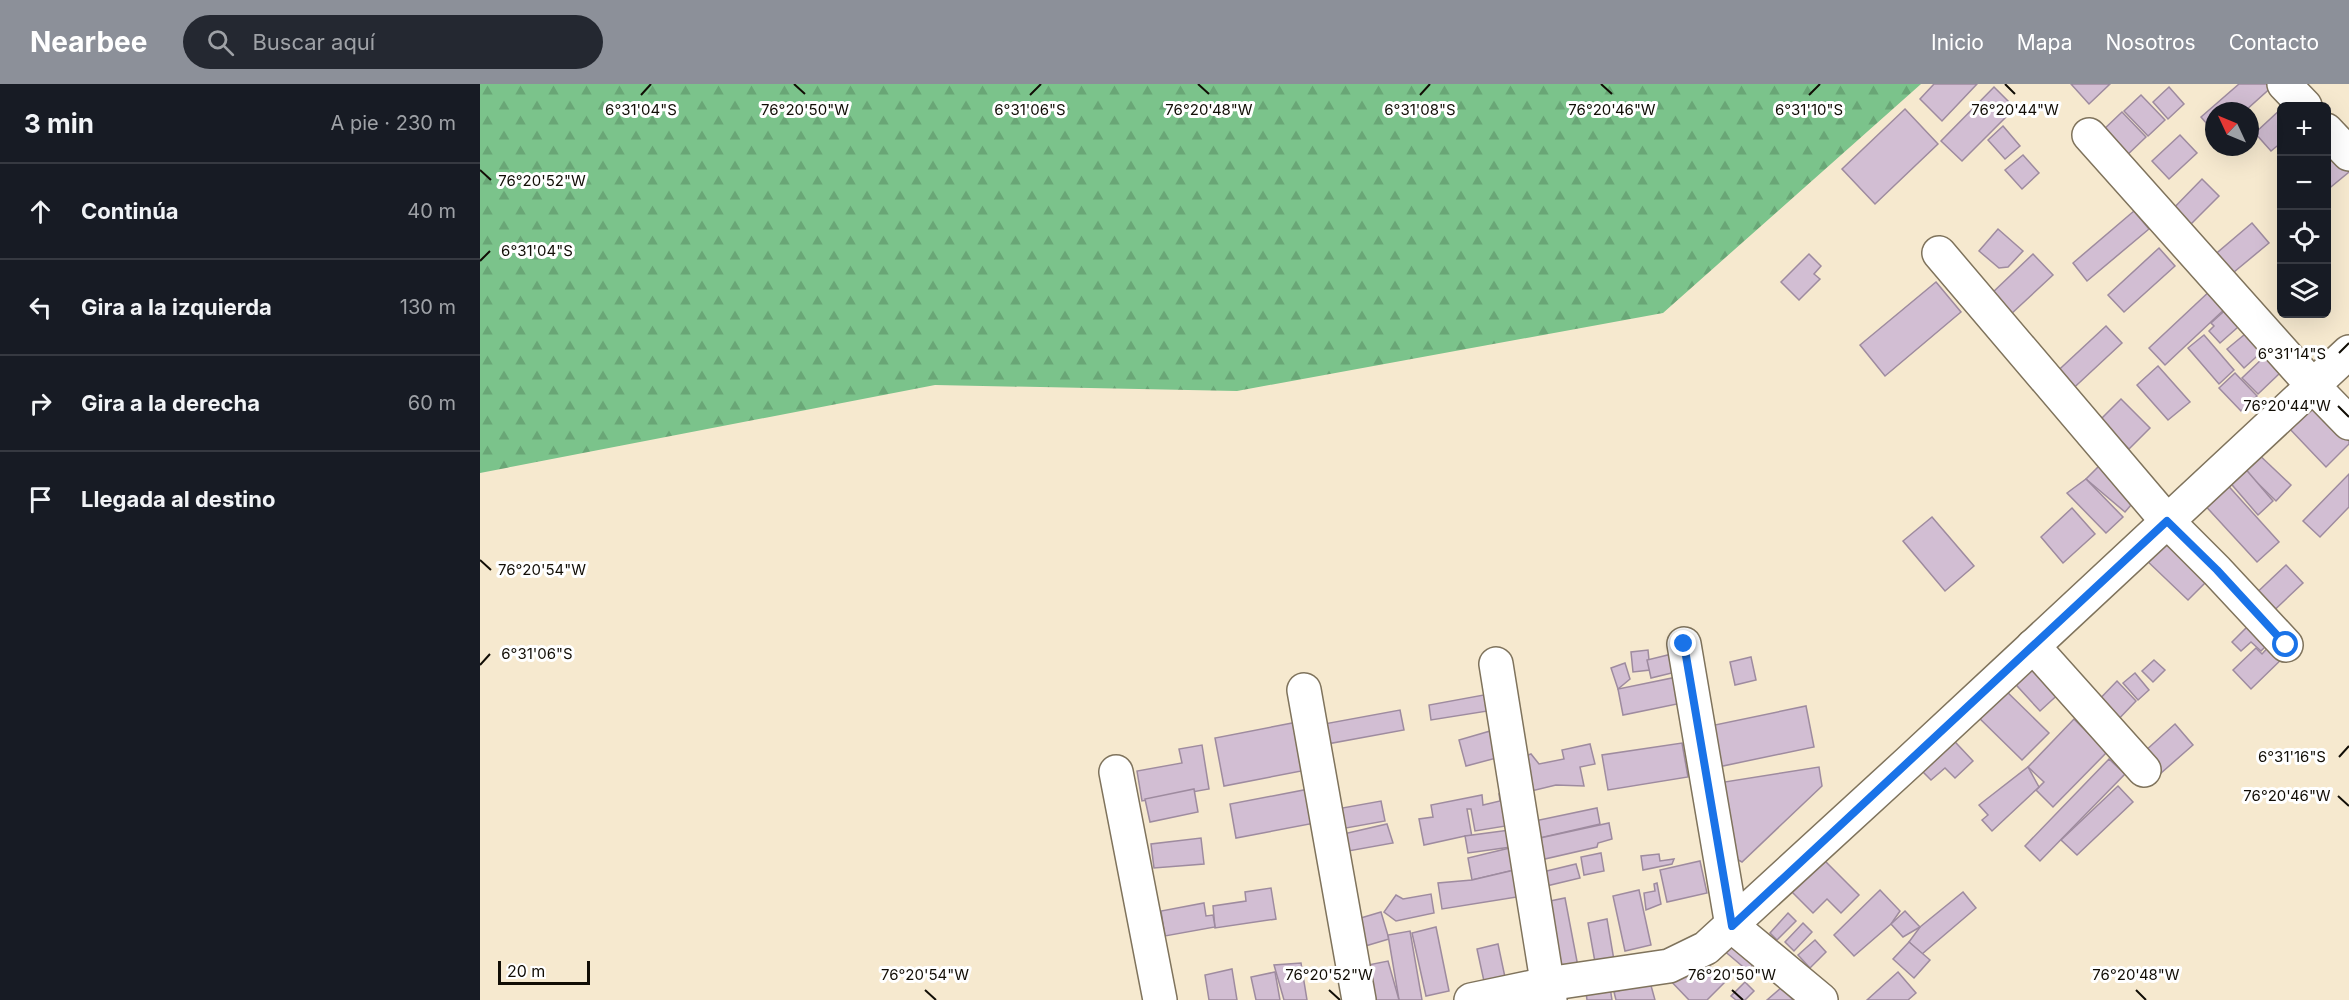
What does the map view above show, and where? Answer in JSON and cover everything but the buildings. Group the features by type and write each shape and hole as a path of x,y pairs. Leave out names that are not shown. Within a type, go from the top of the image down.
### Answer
{"street":[{"path":"2284,84 2301,102"},
{"path":"2089,135 2313,386 2349,423"},
{"path":"2331,135 2349,154"},
{"path":"1939,253 2167,521 2217,570 2286,645"},
{"path":"1471,1000 1549,992 1669,966 1706,948 2349,352"},
{"path":"1684,644 1732,926 1821,1000"},
{"path":"2033,646 2144,771"},
{"path":"1496,664 1549,992"},
{"path":"1304,690 1359,1000"},
{"path":"1116,772 1160,1000"}],"green space":[{"path":"480,84 1921,84 1663,313 1237,391 935,385 480,473"}],"route":[{"path":"1684,644 1732,926 2167,521 2217,570 2286,645"}]}
